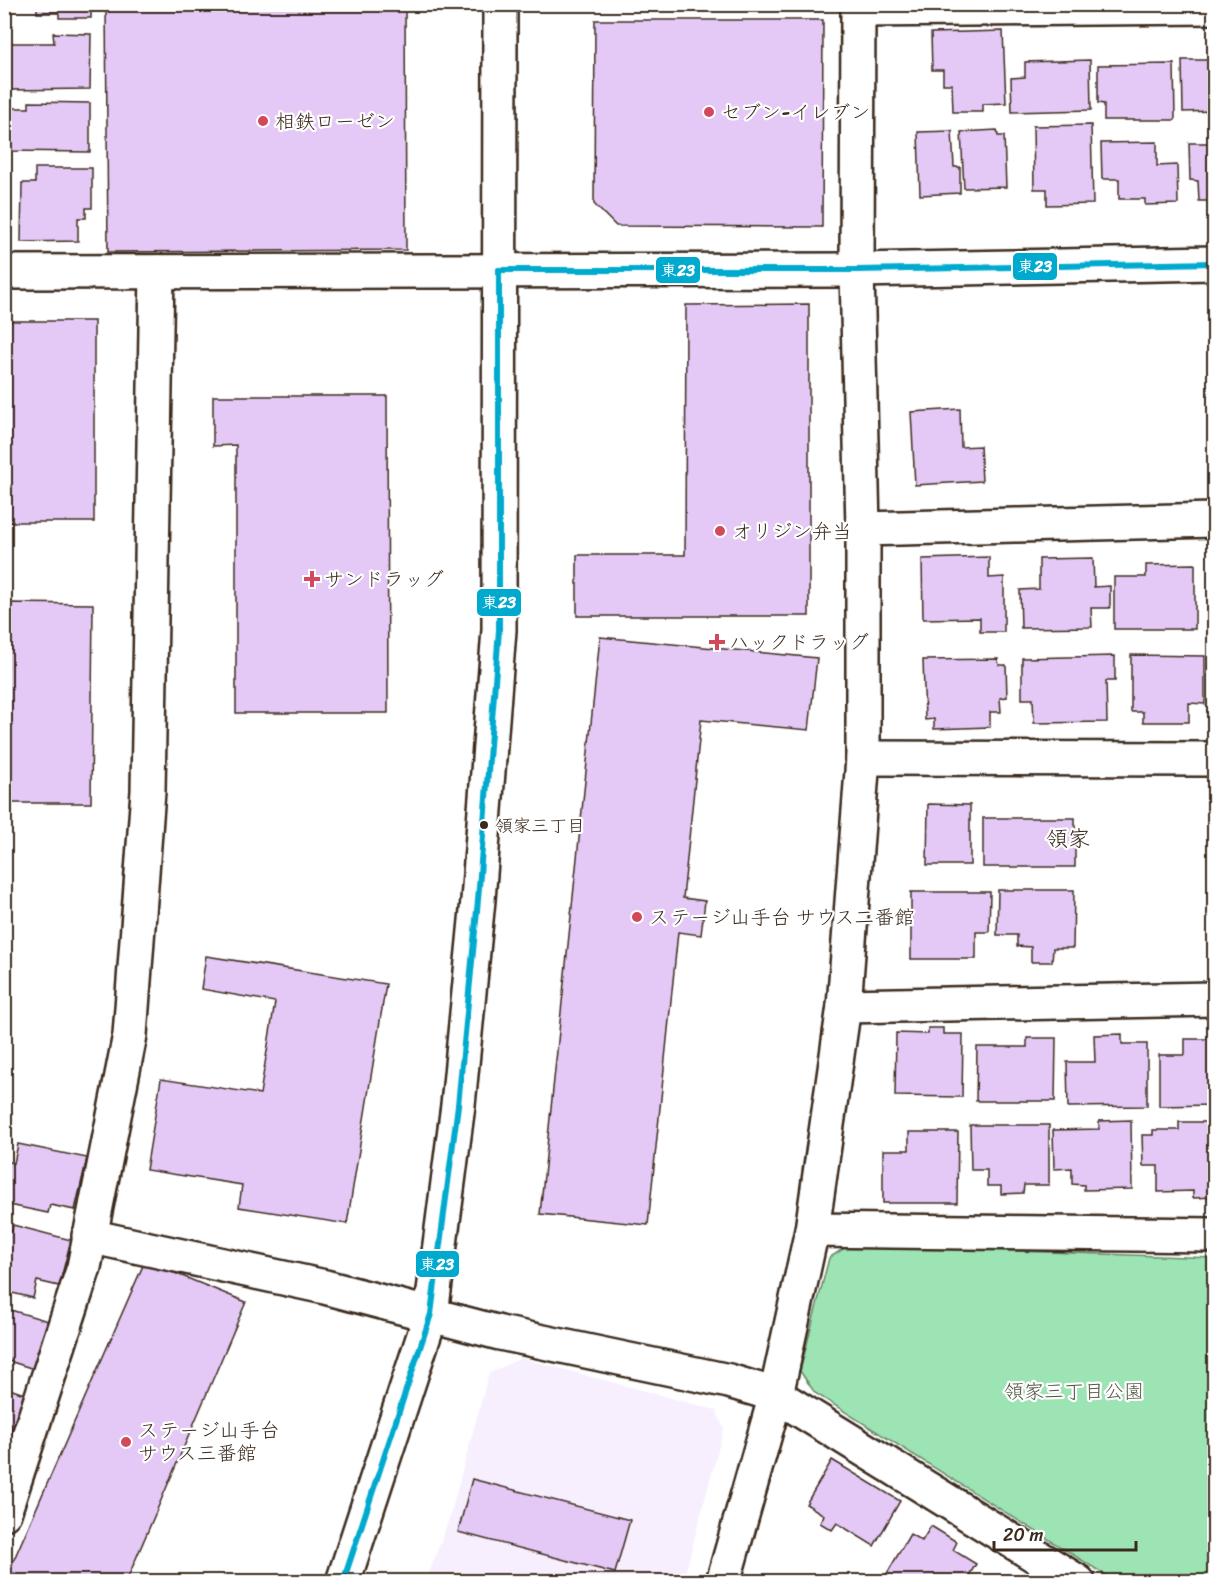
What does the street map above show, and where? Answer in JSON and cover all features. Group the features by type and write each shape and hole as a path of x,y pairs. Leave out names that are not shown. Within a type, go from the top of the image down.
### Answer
{"street":[{"path":"343,1581 431,1314 459,1094 478,900 499,630 500,4"},
{"path":"723,1581 776,1395 812,1230 844,1006 863,758 863,530 857,270 858,7 1215,8"},
{"path":"4,273 857,270 1215,263"},
{"path":"4,1513 84,1266 130,1035 148,791 157,272"},
{"path":"863,530 1215,520"},
{"path":"863,758 1215,759"},
{"path":"844,1006 1215,999"},
{"path":"812,1230 1215,1235"},
{"path":"89,1236 325,1287 500,1333 729,1381 776,1395 1078,1581"}],"shaded area":[{"path":"521,1358 716,1410 724,1428 683,1581 426,1582 450,1516 489,1373"}],"green space":[{"name":"領家三丁目公園","path":"849,1245 1214,1258 1214,1581 1115,1581 815,1393 800,1371 829,1258"}],"building":[{"path":"37,4 91,4 91,18 59,18 59,13 37,13"},
{"name":"相鉄ローゼン","path":"106,4 405,4 406,250 108,252"},
{"name":"セブン-イレブン","path":"595,20 823,20 822,227 616,226 594,204"},
{"path":"1003,31 1006,103 983,104 983,112 953,112 952,84 943,84 943,70 932,70 931,33"},
{"path":"53,33 91,34 90,89 8,90 8,43 54,43"},
{"path":"1090,60 1091,110 1012,112 1011,78 1025,77 1025,62"},
{"path":"1182,60 1214,60 1214,111 1183,112"},
{"path":"1174,64 1175,120 1104,120 1104,104 1098,103 1098,65"},
{"path":"29,102 90,103 90,152 6,151 7,108 29,108"},
{"path":"1091,125 1093,204 1047,205 1047,189 1034,189 1033,126"},
{"path":"997,130 998,136 1004,136 1006,187 964,188 961,132"},
{"path":"952,131 954,167 960,167 960,193 920,195 918,132"},
{"path":"1157,142 1157,166 1177,165 1178,204 1145,205 1145,199 1119,199 1119,179 1102,179 1101,143"},
{"path":"1189,143 1214,143 1214,201 1199,201 1198,181 1190,180"},
{"path":"35,168 92,168 92,208 86,208 86,218 78,218 78,241 21,242 22,183 35,183"},
{"path":"809,304 809,616 577,616 577,555 685,555 686,305"},
{"path":"7,321 94,321 94,522 7,522"},
{"name":"サンドラッグ","path":"213,396 387,396 388,713 236,713 236,445 213,446"},
{"path":"960,409 961,447 980,446 982,481 915,485 911,412"},
{"path":"989,557 989,578 1004,577 1004,632 980,632 980,618 923,619 922,559"},
{"path":"1093,558 1094,587 1110,586 1110,608 1091,608 1092,627 1021,628 1020,590 1039,589 1039,559"},
{"path":"1195,564 1195,629 1114,629 1114,577 1146,577 1146,565"},
{"path":"8,603 93,604 91,803 6,803"},
{"name":"ステージ山手台 サウス二番館","path":"600,637 817,658 809,730 701,720 683,898 705,901 701,935 678,932 648,1225 540,1214"},
{"path":"1131,655 1205,656 1205,704 1189,703 1189,722 1143,722 1143,712 1131,712"},
{"path":"1115,656 1115,681 1106,681 1107,722 1034,723 1033,699 1022,699 1022,658"},
{"path":"998,659 999,665 1006,665 1007,697 1000,698 1001,712 990,712 990,727 934,729 934,719 925,720 923,660"},
{"path":"928,804 970,805 970,865 927,865"},
{"path":"983,818 1075,818 1075,867 983,867"},
{"path":"998,890 1074,890 1073,948 1053,948 1052,962 1031,962 1031,947 1017,946 1017,935 997,935"},
{"path":"911,892 990,892 989,932 976,932 976,959 911,959"},
{"path":"206,956 386,984 347,1224 239,1207 242,1185 146,1170 161,1079 260,1094 275,1002 201,989"},
{"path":"928,1028 943,1028 943,1034 963,1034 962,1097 895,1096 896,1033 928,1034"},
{"path":"1122,1034 1122,1044 1147,1044 1147,1106 1068,1107 1067,1062 1095,1062 1094,1035"},
{"path":"1027,1038 1056,1038 1055,1101 976,1101 977,1047 1027,1047"},
{"path":"1185,1039 1214,1039 1214,1105 1159,1106 1159,1055 1185,1055"},
{"path":"4,1055 9,1056 4,1084"},
{"path":"1131,1120 1132,1189 1084,1190 1084,1185 1072,1184 1072,1168 1054,1169 1053,1130 1099,1129 1099,1121"},
{"path":"1179,1122 1209,1122 1209,1132 1214,1132 1214,1197 1193,1198 1193,1191 1158,1192 1158,1166 1143,1166 1142,1135 1153,1135 1153,1130 1179,1130"},
{"path":"970,1125 1049,1125 1049,1185 1024,1185 1023,1193 1001,1194 1001,1186 987,1186 987,1170 971,1170"},
{"path":"909,1132 958,1132 957,1203 883,1203 883,1150 909,1150"},
{"path":"18,1144 87,1158 75,1210 50,1205 48,1213 4,1204 4,1161 14,1163"},
{"path":"13,1225 71,1240 59,1286 37,1281 33,1298 4,1291 4,1231 12,1232"},
{"name":"ステージ山手台 サウス三番館","path":"145,1261 246,1302 126,1582 4,1582"},
{"path":"4,1308 48,1321 34,1369 9,1361 4,1373"},
{"path":"4,1387 24,1394 11,1431 4,1429"},
{"path":"832,1460 900,1501 874,1546 837,1523 832,1530 820,1523 824,1515 806,1504"},
{"path":"472,1479 630,1520 615,1573 458,1532"},
{"path":"931,1526 957,1542 953,1550 976,1564 965,1582 882,1582 910,1534 922,1541"}],"transit line":[{"name":"東23","path":"499,270 857,270 1214,263"},
{"name":"東23","path":"343,1582 431,1314 458,1105 478,900 499,630 499,270"}],"place":[{"name":"セブン-イレブン","path":"709,112"},
{"name":"相鉄ローゼン","path":"263,121"},
{"name":"オリジン弁当","path":"720,531"},
{"name":"サンドラッグ","path":"312,579"},
{"name":"ハックドラッグ","path":"717,642"},
{"name":"領家三丁目","path":"484,825"},
{"name":"ステージ山手台 サウス二番館","path":"637,917"},
{"name":"ステージ山手台 サウス三番館","path":"126,1442"}],"district":[{"name":"領家","path":"1068,838"}]}
